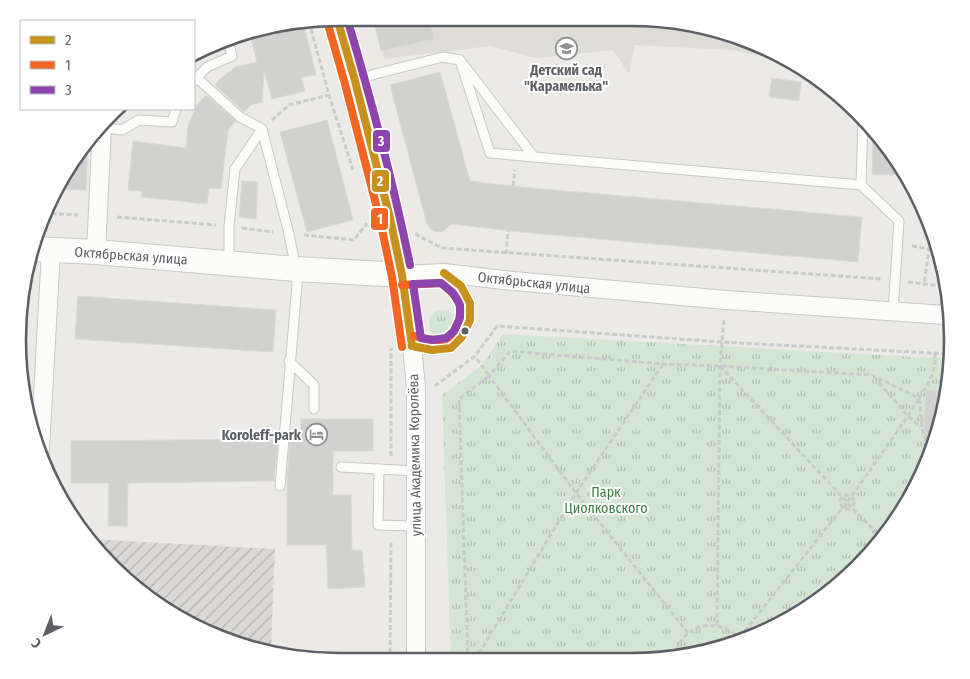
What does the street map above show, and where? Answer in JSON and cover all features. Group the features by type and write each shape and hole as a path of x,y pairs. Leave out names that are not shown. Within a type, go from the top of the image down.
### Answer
{"street":[{"name":"улица Академика Королёва","path":"339,26 390,218 402,275 412,346 416,387 416,653"},
{"path":"96,252 100,138"},
{"name":"Октябрьская улица","path":"42,250 96,252 296,269 402,275 444,273 726,300 943,315"},
{"path":"40,431 42,250"}],"lane":[{"path":"229,47 232,56 207,67 196,80 240,117 262,129 296,269 297,285 280,486"},
{"path":"355,81 443,57 460,60 534,158"},
{"path":"460,60 490,153 861,185 899,221 893,311"},
{"path":"109,128 122,130 138,120 172,122 176,110"},
{"path":"229,264 229,226 235,169 262,129"},
{"path":"861,185 863,129"},
{"path":"412,346 432,350 451,348 462,337 470,320 470,303 461,286 444,273"},
{"path":"290,361 314,386 314,409"},
{"path":"341,467 416,471"},
{"path":"379,469 378,525 416,526"}],"path":[{"path":"311,28 354,176"},
{"path":"262,129 289,105 329,95"},
{"path":"53,214 229,226 354,240 368,222"},
{"path":"414,226 417,235 442,248 895,280 939,286"},
{"path":"506,254 508,231"},
{"path":"898,245 929,248 924,285"},
{"path":"433,387 475,356 497,326 721,342 943,354"},
{"path":"717,625 721,342"},
{"path":"391,346 391,386"},
{"path":"468,653 459,399 489,376 510,351 663,364 872,375 919,398"},
{"path":"746,630 852,497 908,416 931,379 935,354"},
{"path":"475,356 576,493 688,633"},
{"path":"479,653 576,493 663,364"},
{"path":"720,366 876,533"},
{"path":"872,375 908,416 922,427"},
{"path":"919,398 926,443"},
{"path":"843,508 840,505 842,497 848,495 852,497"},
{"path":"843,508 851,507 854,500 852,497"},
{"path":"678,649 679,644 688,633 702,626 717,625 730,629 736,634"}],"shaded area":[{"name":"Детский сад \"Карамелька\"","path":"375,26 651,27 692,32 712,37 762,56 732,50 635,45 629,74 613,50 535,58 490,46 384,59"},
{"path":"99,540 275,549 271,645 220,629 165,600 133,575"}],"green space":[{"path":"443,310 453,314 457,324 453,334 443,338 433,334 429,324 433,314"},
{"name":"Парк Циолковского","path":"503,334 943,359 938,401 920,459 891,514 852,561 805,600 750,629 692,647 630,653 451,653 442,395 482,365"}],"building":[{"path":"375,26 431,26 434,39 381,51"},
{"path":"305,28 316,75 301,77 305,91 272,99 264,71 262,102 251,105 244,112 215,85 236,67 257,62 251,39 278,32"},
{"path":"440,72 470,181 862,217 858,262 520,232 452,224 443,231 434,231 427,224 390,85"},
{"path":"772,78 801,82 799,101 769,97"},
{"path":"206,95 236,121 228,130 221,189 209,188 207,204 141,197 142,191 128,190 133,141 186,148 188,126 197,105"},
{"path":"327,120 353,220 307,232 280,132"},
{"path":"873,141 897,175 872,174"},
{"path":"88,154 86,190 65,189"},
{"path":"242,181 258,182 256,219 239,217"},
{"path":"78,296 276,310 273,352 75,339"},
{"path":"926,390 939,391 927,438 924,438"},
{"path":"301,419 373,419 373,451 333,451 333,495 351,495 352,550 362,550 365,587 328,589 326,545 287,545 287,481 290,439 301,439"},
{"path":"278,439 274,481 128,483 127,526 108,526 109,483 71,483 71,441"}],"transit line":[{"name":"2","path":"339,26 390,218 402,275 412,346"},
{"name":"3","path":"349,26 381,140 410,265"},
{"name":"1","path":"329,27 380,220 392,277 402,347"},
{"name":"2","path":"412,346 432,350 451,348 462,337 470,320 470,303 461,286 444,273"},
{"name":"1","path":"402,285 441,283 452,292 459,302 459,320 452,334 446,339 434,340 414,336"},
{"name":"3","path":"441,283 453,293 460,305 460,318 454,331 446,338 432,340 421,338 413,284 441,283"}],"place":[{"name":"Детский сад \"Карамелька\"","path":"566,48"},
{"name":"Koroleff-park","path":"317,435"}]}
